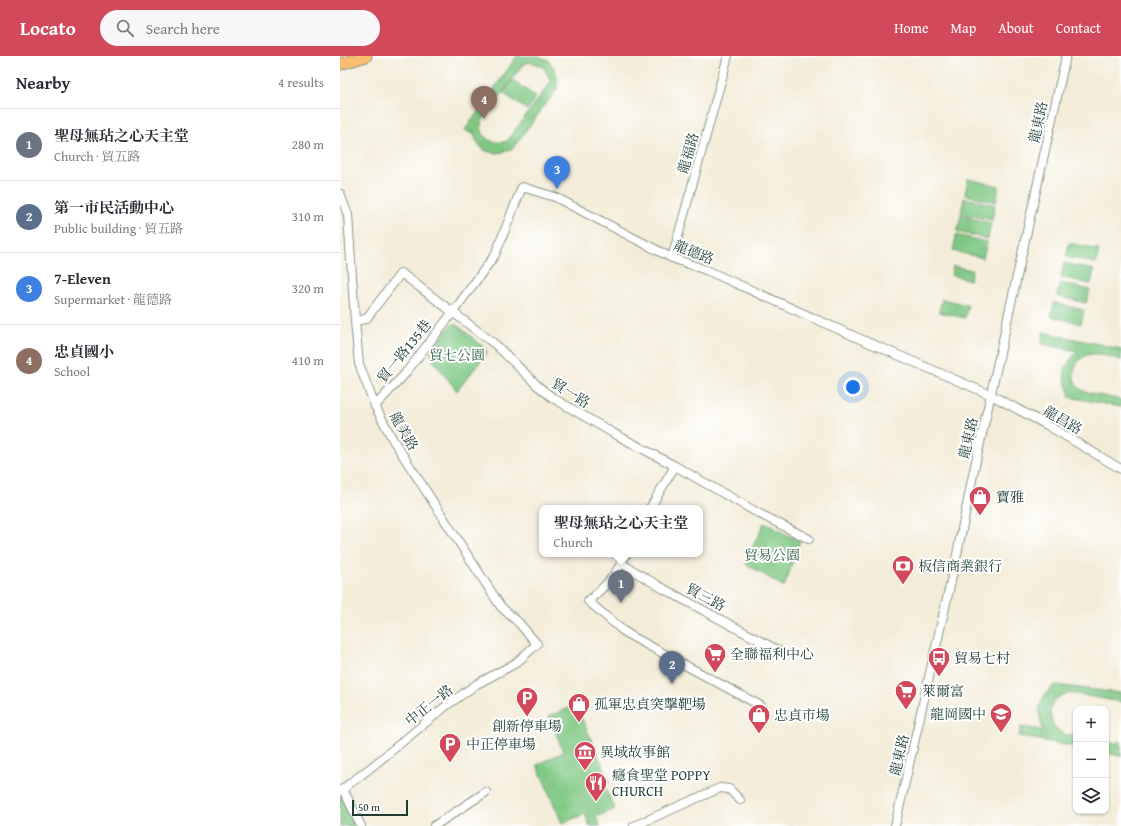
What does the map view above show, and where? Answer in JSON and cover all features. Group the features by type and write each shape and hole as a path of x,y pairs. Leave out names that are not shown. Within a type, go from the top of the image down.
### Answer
{"main road":[{"path":"340,64 366,56"}],"street":[{"name":"龍福路","path":"672,258 728,56"},
{"name":"龍東路","path":"895,826 954,567 974,470 1066,56"},
{"name":"龍德路","path":"453,312 495,255 522,187 555,197 672,258 706,270 858,338 991,395"},
{"name":"龍美路","path":"340,194 348,215 355,321 360,364 375,406 393,440 501,607 519,623 537,644"},
{"name":"貿一路","path":"355,321 366,319 401,273 496,345 538,386 553,398 612,433 808,539"},
{"name":"貿一路135巷","path":"375,406 404,375 453,312"},
{"name":"龍昌路","path":"991,395 1047,425 1121,469"},
{"path":"652,505 675,466"},
{"path":"625,557 615,573 588,601 630,636 761,706"},
{"name":"貿三路","path":"622,563 664,589 779,651"},
{"name":"中正一路","path":"342,790 446,706 477,684 516,663 537,644"},
{"path":"634,826 720,788 729,789 740,800"},
{"path":"342,790 361,826"},
{"path":"434,826 486,792"}],"green space":[{"path":"517,56 539,56 548,60 557,75 557,89 513,148 499,153 488,152 479,144 473,131 471,134 465,130","holes":["531,62 543,67 550,79 549,84 507,141 496,142 488,139 483,132 482,121 523,64"]},
{"path":"513,80 536,97 527,110 503,93"},
{"path":"968,179 999,186 996,202 965,195"},
{"path":"964,198 995,205 992,220 961,214"},
{"path":"961,216 991,223 988,239 957,232"},
{"path":"956,235 987,242 983,258 953,251"},
{"path":"1069,243 1099,250 1096,263 1066,257"},
{"path":"1064,263 1094,270 1091,284 1061,277"},
{"path":"953,266 972,270 970,280 951,275"},
{"path":"1060,283 1090,290 1086,303 1057,296"},
{"path":"942,299 968,305 965,318 939,312"},
{"path":"1054,303 1084,310 1081,324 1051,316"},
{"name":"貿七公園","path":"456,324 486,349 487,353 457,391 431,358 430,352 451,325"},
{"path":"1043,332 1121,349 1121,360 1098,354 1085,356 1080,359 1074,369 1074,375 1077,386 1082,390 1121,400 1121,407 1069,397 1065,369 1078,351 1042,344"},
{"name":"貿易公園","path":"764,523 800,541 784,587 745,563"},
{"path":"1055,685 1121,693 1121,702 1070,694 1059,697 1054,701 1050,712 1051,719 1058,730 1064,734 1073,736 1073,746 1019,736 1021,727 1043,730 1039,710 1042,700 1049,690"},
{"path":"576,705 610,782 604,785 615,809 596,817 600,826 590,826 585,814 562,823 537,765 563,752 549,716"},
{"path":"1121,741 1121,756 1109,754 1109,742 1114,743"},
{"path":"342,795 348,800 356,826 340,826 340,797"}],"place":[{"name":"忠貞國小","path":"484,119"},
{"name":"7-Eleven","path":"557,189"},
{"name":"寶雅","path":"980,516"},
{"name":"板信商業銀行","path":"903,586"},
{"name":"聖母無玷之心天主堂","path":"621,603"},
{"name":"全聯福利中心","path":"715,674"},
{"name":"貿易七村","path":"939,678"},
{"name":"第一市民活動中心","path":"672,684"},
{"name":"萊爾富","path":"906,710"},
{"name":"創新停車場","path":"527,718"},
{"name":"孤軍忠貞突擊靶場","path":"579,724"},
{"name":"忠貞市場","path":"759,734"},
{"name":"龍岡國中","path":"1001,734"},
{"name":"中正停車場","path":"450,764"},
{"name":"異域故事館","path":"585,772"},
{"name":"癮食聖堂 POPPY CHURCH","path":"596,802"}]}
